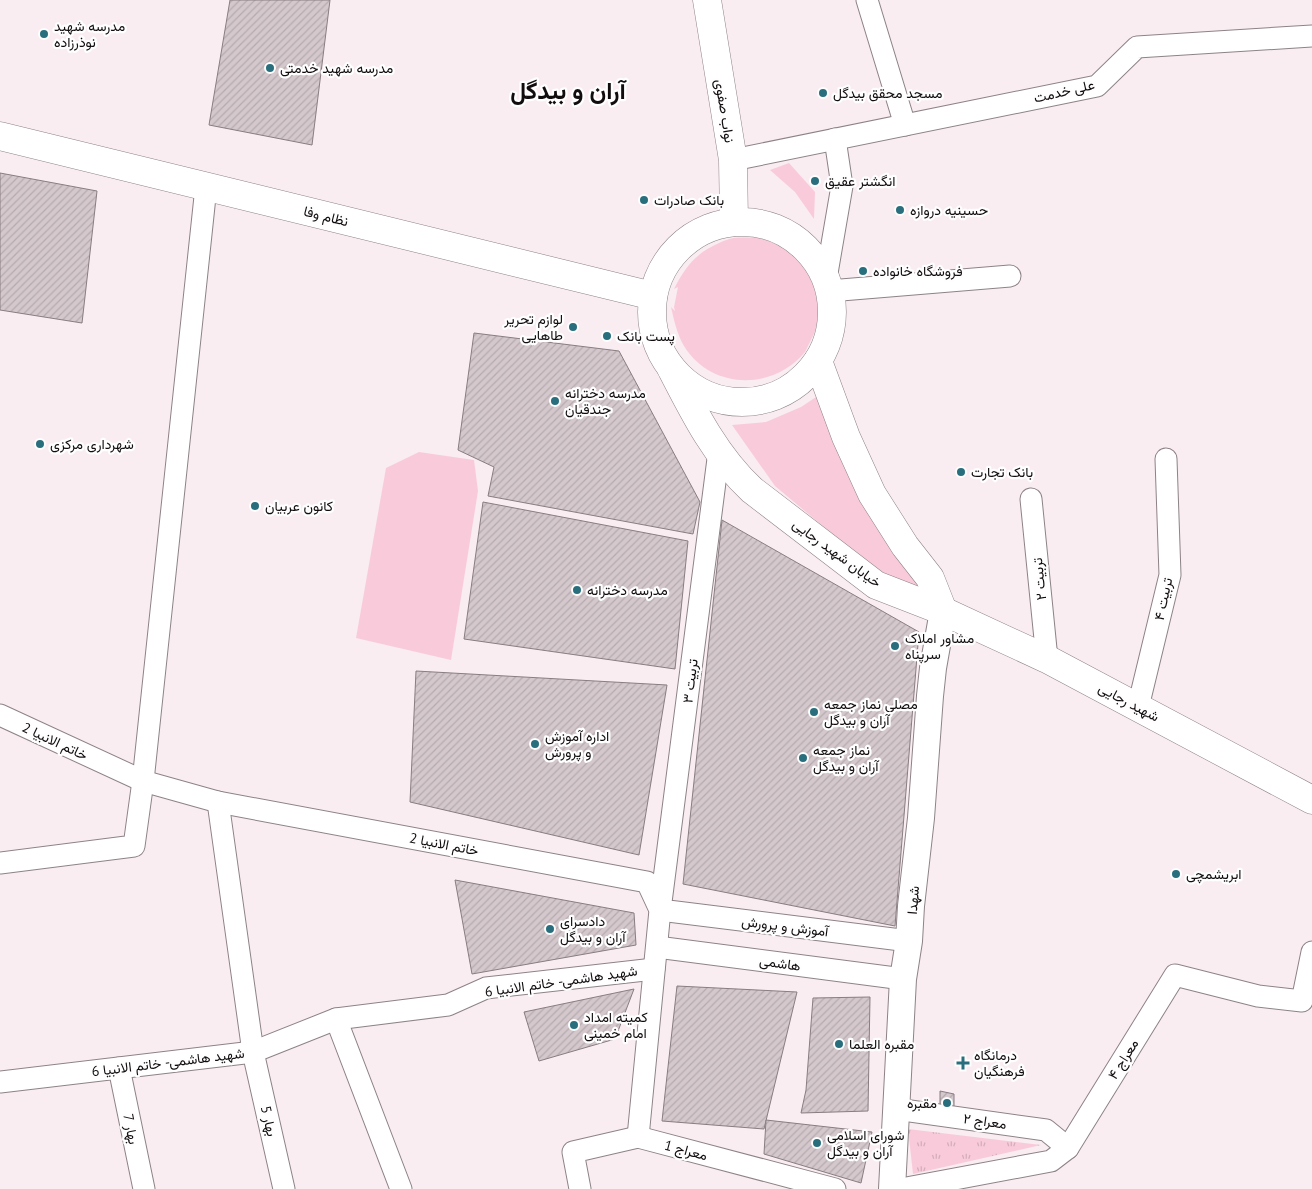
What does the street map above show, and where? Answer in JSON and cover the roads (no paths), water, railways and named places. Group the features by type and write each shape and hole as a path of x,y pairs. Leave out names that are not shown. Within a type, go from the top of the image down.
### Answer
{"main road":[{"name":"نواب صفوی","path":"707,0 733,160 734,222"},
{"name":"نظام وفا","path":"0,136 653,296"},
{"path":"734,222 757,223 779,230 799,242 815,258 827,285 832,307 829,335 818,361 798,382 774,397 746,402 717,399 691,387 671,368 658,346 652,321 653,296 663,268 681,246 706,230 734,222"},
{"path":"818,361 846,437 872,494 905,546 930,578 943,611"},
{"name":"خیابان شهید رجایی","path":"671,368 687,399 719,451 739,478 752,490 876,585 943,611"},
{"name":"شهید رجایی","path":"943,611 1048,659 1312,800"}],"street":[{"path":"867,0 905,125"},
{"name":"علی خدمت","path":"733,160 1097,86 1137,47 1312,36"},
{"path":"835,139 842,186 827,285 1010,276"},
{"path":"0,863 134,846 206,187"},
{"name":"تربیت ۳","path":"660,910 719,451"},
{"name":"تربیت ۴","path":"1138,707 1170,575 1166,459"},
{"name":"تربیت ۲","path":"1031,499 1048,659"},
{"name":"شهدا","path":"892,1189 902,979 910,941 911,906 921,818 930,696 943,611"},
{"name":"خاتم الانبیا 2","path":"0,715 142,781 218,802 647,882 660,910 638,1137"},
{"name":"بهار 5","path":"218,802 253,1052 284,1189"},
{"name":"آموزش و پرورش","path":"660,910 910,941"},
{"name":"هاشمی","path":"657,947 902,979"},
{"name":"معراج ۴","path":"901,1189 1051,1161 1068,1148 1175,975 1258,996 1302,1001 1312,952"},
{"name":"شهید هاشمی- خاتم الانبیا 6","path":"0,1082 253,1052 336,1019 448,1005 486,988 654,969"},
{"path":"336,1019 401,1189"},
{"name":"بهار 7","path":"119,1068 144,1189"},
{"name":"معراج ۲","path":"896,1109 1046,1130 1068,1148"},
{"name":"معراج 1","path":"580,1189 572,1152 638,1137 835,1189"}],"place":[{"name":"مدرسه شهید نوذرزاده","path":"44,34"},
{"name":"مدرسه شهید خدمتی","path":"270,68"},
{"name":"مسجد محقق بیدگل","path":"823,93"},
{"name":"انگشتر عقیق","path":"815,181"},
{"name":"بانک صادرات","path":"644,200"},
{"name":"حسینیه دروازه","path":"900,210"},
{"name":"فروشگاه خانواده","path":"863,271"},
{"name":"لوازم تحریر طاهایی","path":"573,327"},
{"name":"پست بانک","path":"607,336"},
{"name":"مدرسه دخترانه جندقیان","path":"555,401"},
{"name":"شهرداری مرکزی","path":"40,444"},
{"name":"بانک تجارت","path":"961,472"},
{"name":"کانون عربیان","path":"255,506"},
{"name":"مدرسه دخترانه","path":"577,590"},
{"name":"مشاور املاک سرپناه","path":"895,646"},
{"name":"مصلی نماز جمعه آران و بیدگل","path":"814,712"},
{"name":"اداره آموزش و پرورش","path":"535,744"},
{"name":"نماز جمعه آران و بیدگل","path":"803,758"},
{"name":"ابریشمچی","path":"1176,874"},
{"name":"دادسرای آران و بیدگل","path":"550,929"},
{"name":"کمیته امداد امام خمینی","path":"574,1025"},
{"name":"مقبره العلما","path":"839,1044"},
{"name":"درمانگاه فرهنگیان","path":"963,1063"},
{"name":"مقبره","path":"947,1103"},
{"name":"شورای اسلامی آران و بیدگل","path":"817,1143"}],"district":[{"name":"آران و بیدگل","path":"568,90"}]}
